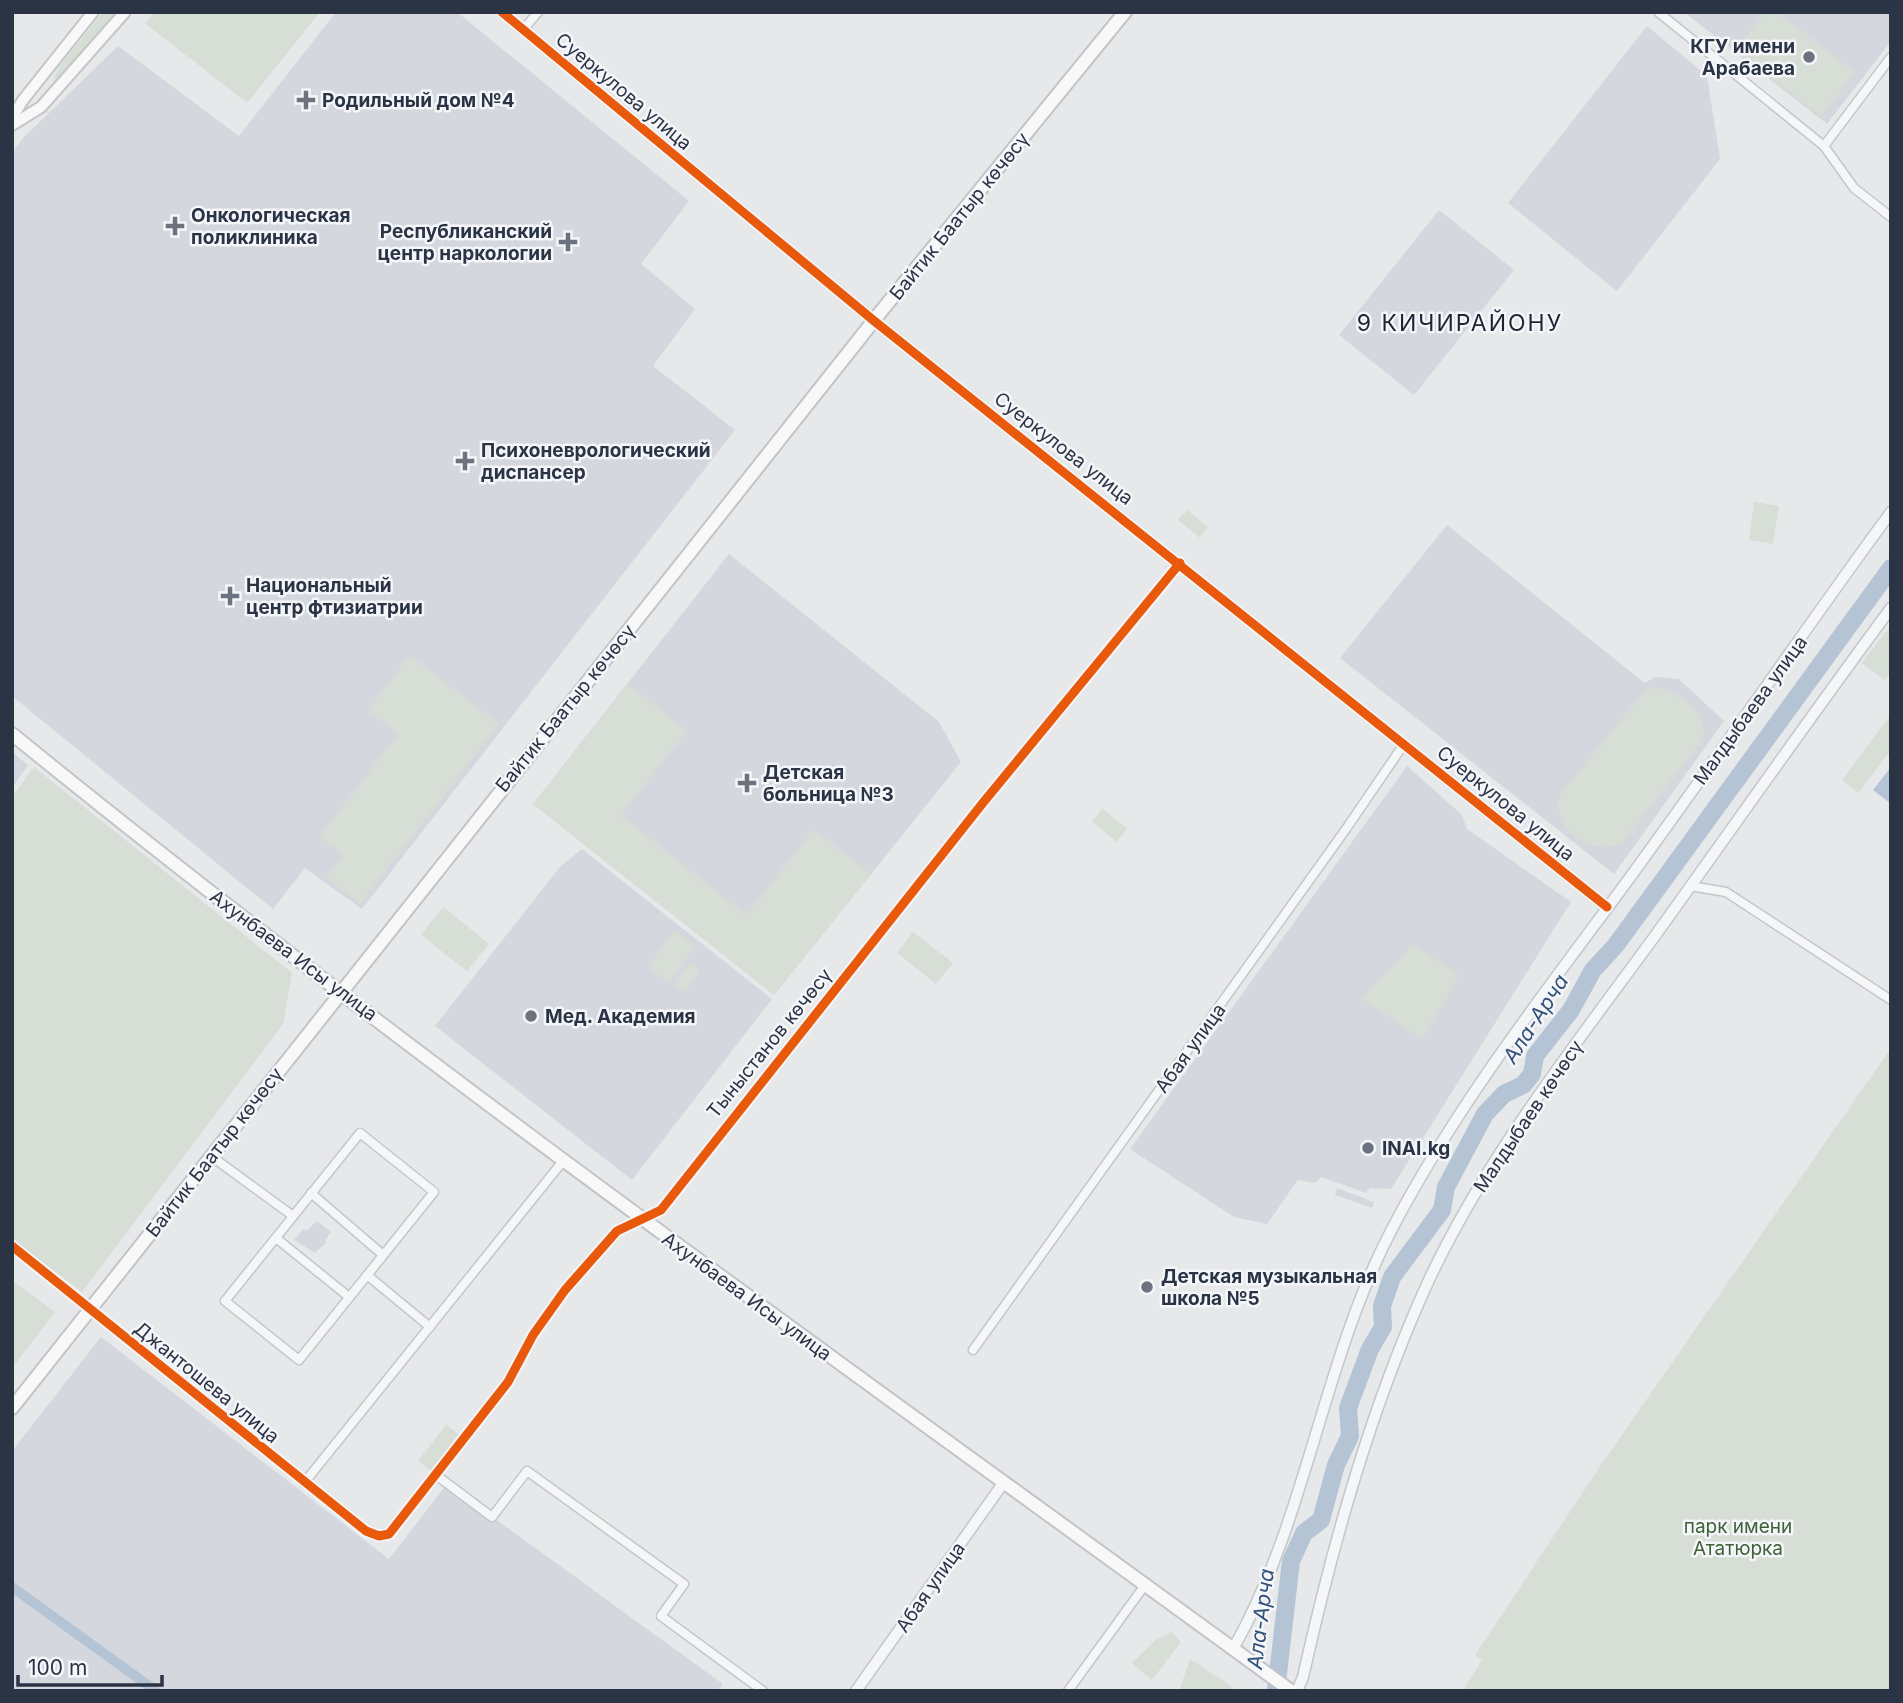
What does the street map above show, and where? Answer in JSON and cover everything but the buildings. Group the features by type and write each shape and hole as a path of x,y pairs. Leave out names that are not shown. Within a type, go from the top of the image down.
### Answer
{"main road":[{"path":"12,118 23,100 93,12"},
{"path":"12,125 41,107 125,12"},
{"name":"Байтик Баатыр көчөсү","path":"12,1408 340,990 873,320 1125,12"},
{"name":"Ахунбаева Исы улица","path":"12,734 563,1161 1291,1689"}],"street":[{"name":"Суеркулова улица","path":"502,12 873,320 1607,907"},
{"path":"523,30 538,12"},
{"path":"1658,12 1824,146 1854,188 1891,217"},
{"path":"1824,146 1891,57"},
{"name":"Малдыбаева улица","path":"1607,907 1891,512"},
{"name":"Тыныстанов көчөсү","path":"384,1536 394,1531 508,1381 540,1324 565,1290 617,1231 661,1210 982,804 1180,563"},
{"name":"Малдыбаев көчөсү","path":"1291,1689 1303,1676 1328,1566 1392,1370 1429,1280 1505,1146 1558,1068 1891,608"},
{"name":"Абая улица","path":"973,1350 1404,744"},
{"path":"1690,886 1726,892 1891,1000"},
{"path":"1233,1649 1270,1576 1346,1338 1384,1244 1469,1099 1607,907"},
{"path":"360,1133 434,1192 299,1360 225,1301 311,1193 360,1133"},
{"path":"211,1156 293,1216"},
{"path":"304,1483 563,1161"},
{"path":"311,1193 383,1255"},
{"path":"276,1238 349,1297"},
{"name":"Джантошева улица","path":"12,1247 304,1483 366,1531 384,1536"},
{"path":"367,1275 430,1327"},
{"path":"436,1475 492,1517 527,1471 684,1584 661,1616 763,1691"},
{"name":"Абая улица","path":"856,1691 1004,1482"},
{"path":"1068,1691 1145,1585"}],"shaded area":[{"path":"336,12 457,12 689,201 641,264 695,309 653,366 735,430 362,909 305,868 273,909 12,696 12,153 24,137 118,46 239,136"},
{"name":"КГУ имени Арабаева","path":"1684,12 1891,12 1891,41 1827,124"},
{"path":"1647,26 1707,76 1720,159 1617,291 1508,203"},
{"path":"1439,210 1514,270 1414,395 1339,335"},
{"path":"1447,525 1645,683 1655,677 1679,679 1724,721 1614,874 1340,658"},
{"name":"Детская больница №3","path":"729,554 939,722 961,762 774,995 533,804"},
{"path":"12,752 28,765 12,788"},
{"path":"1407,766 1462,815 1467,829 1571,902 1391,1189 1370,1188 1366,1193 1321,1177 1315,1183 1298,1180 1267,1224 1234,1217 1130,1149"},
{"path":"582,849 772,999 632,1180 435,1026 560,867"},
{"path":"1337,1188 1374,1202 1372,1208 1335,1195"},
{"path":"317,1221 331,1232 325,1240 327,1242 315,1253 294,1240 303,1229 306,1231"},
{"path":"101,1337 389,1559 447,1484 723,1684 718,1691 12,1691 12,1451"}],"green space":[{"path":"103,12 115,12 75,61 52,82 59,67"},
{"path":"154,12 320,12 247,103 145,23"},
{"path":"1765,12 1777,12 1855,72 1821,117 1735,51"},
{"path":"1754,502 1779,506 1773,544 1749,540"},
{"path":"1187,510 1208,527 1200,538 1178,520"},
{"path":"1891,625 1891,672 1884,680 1862,663"},
{"path":"410,655 499,724 360,904 326,878 343,856 319,837 398,734 368,710"},
{"path":"628,684 687,731 621,815 746,915 814,829 871,874 774,995 533,804"},
{"path":"1656,688 1675,694 1692,706 1702,722 1702,741 1622,843 1610,847 1585,843 1566,828 1560,818 1558,806 1561,793 1646,690"},
{"path":"1889,717 1891,756 1888,754 1858,793 1842,780"},
{"path":"34,767 292,973 283,1024 82,1292 12,1239 12,797"},
{"path":"1102,809 1127,828 1117,842 1092,822"},
{"path":"443,907 489,944 467,971 421,935"},
{"path":"674,930 696,946 669,983 648,967"},
{"path":"913,932 953,963 936,984 897,953"},
{"path":"1413,944 1460,975 1422,1039 1361,999"},
{"path":"690,963 700,971 685,992 674,984"},
{"name":"парк имени Ататюрка","path":"1891,1048 1891,1691 1463,1691 1482,1660 1475,1655 1601,1465"},
{"path":"12,1280 55,1312 12,1368"},
{"path":"446,1425 460,1435 433,1472 418,1461"},
{"path":"1171,1632 1181,1642 1152,1680 1132,1663 1156,1640"},
{"path":"1190,1659 1234,1688 1234,1691 1179,1691"}],"water":[{"path":"1891,767 1891,802 1890,803 1873,790"}],"waterway":[{"name":"Ала-Арча","path":"1276,1691 1291,1561 1304,1533 1321,1520 1336,1465 1350,1436 1348,1408 1370,1349 1383,1327 1382,1306 1392,1277 1442,1210 1446,1187 1485,1114 1504,1094 1523,1085 1532,1074 1535,1056 1571,1010 1593,970 1616,945 1891,568"},
{"path":"12,1587 156,1691"}],"cycle path":[{"path":"502,12 873,320 1607,907"},
{"path":"12,1246 366,1531 379,1536 389,1534 508,1382 533,1335 565,1290 617,1231 661,1210 982,804 1180,563"}],"place":[{"name":"КГУ имени Арабаева","path":"1809,57"},
{"name":"Родильный дом №4","path":"306,100"},
{"name":"Онкологическая поликлиника","path":"175,226"},
{"name":"Республиканский центр наркологии","path":"568,242"},
{"name":"Психоневрологический диспансер","path":"465,461"},
{"name":"Национальный центр фтизиатрии","path":"230,596"},
{"name":"Детская больница №3","path":"747,783"},
{"name":"Мед. Академия","path":"531,1016"},
{"name":"INAI.kg","path":"1368,1148"},
{"name":"Детская музыкальная школа №5","path":"1147,1287"}],"district":[{"name":"9 КИЧИРАЙОНУ","path":"1460,323"}]}
